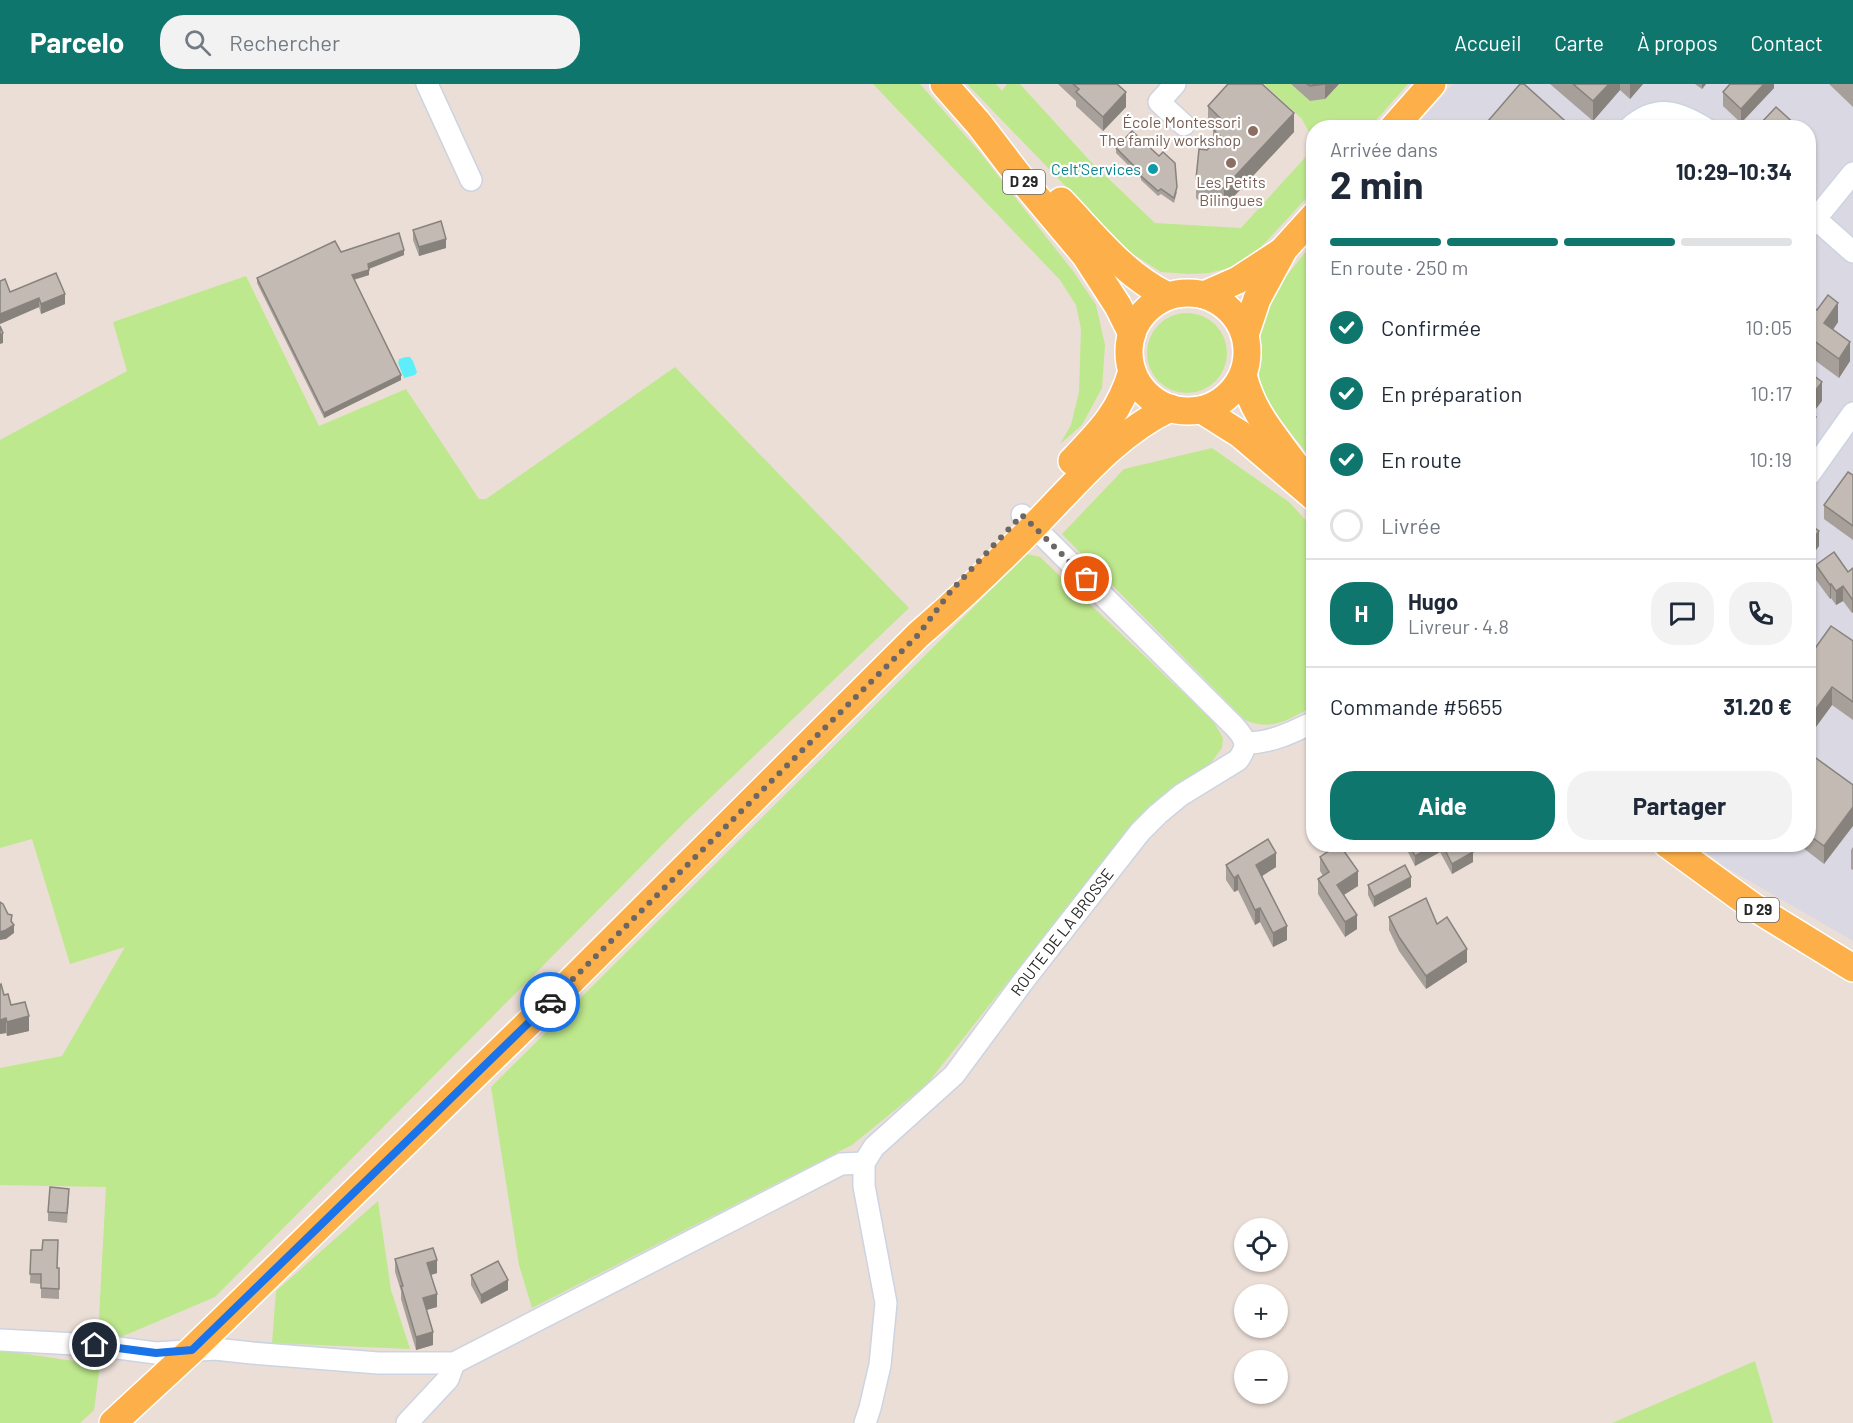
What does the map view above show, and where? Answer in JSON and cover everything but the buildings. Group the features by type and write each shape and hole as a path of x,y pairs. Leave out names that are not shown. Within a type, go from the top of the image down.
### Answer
{"main road":[{"name":"D 29","path":"944,84 980,124 1018,175 1090,262 1118,306 1132,334"},
{"path":"1400,120 1432,84"},
{"name":"D 29","path":"980,124 1026,164 1128,270 1143,282 1168,296"},
{"path":"1204,295 1238,280 1284,249 1306,225"},
{"path":"1245,335 1257,299 1284,249"},
{"path":"1180,294 1204,295 1218,301 1238,321 1245,335 1246,362 1243,375 1227,397 1202,410 1180,411 1157,403 1138,384 1132,371 1129,346 1137,322 1156,302 1168,296 1180,294"},
{"path":"113,1423 192,1350 569,984 918,635 960,599 1028,521 1109,421 1123,398 1132,371"},
{"path":"1243,375 1258,416 1306,481"},
{"path":"1028,521 1109,449 1149,419 1170,408"},
{"path":"1202,410 1248,440 1306,490"},
{"name":"D 29","path":"1678,852 1752,906 1853,968"}],"street":[{"path":"428,84 471,180"},
{"path":"1175,84 1159,102 1184,125"},
{"path":"1641,120 1648,115 1671,112 1692,120"},
{"path":"1816,214 1853,173"},
{"path":"1816,223 1853,252"},
{"path":"1816,465 1853,412"},
{"path":"1028,521 1234,726 1243,736 1245,743 1282,738 1306,726"},
{"name":"ROUTE DE LA BROSSE","path":"864,1163 874,1147 954,1075 1140,832 1174,800 1238,760 1244,751 1245,743"},
{"path":"0,1340 95,1345 156,1353 215,1348 378,1363 454,1363 842,1164 864,1163 864,1186 885,1303 880,1365 865,1423"},
{"path":"407,1423 448,1379 454,1363"}],"shaded area":[{"path":"1453,84 1853,84 1853,941 1722,865 1706,852 1816,852 1816,120 1421,120"}],"green space":[{"path":"873,84 920,84 978,150 1073,271 1096,305 1105,345 1102,388 1082,425 1060,444 1071,425 1079,392 1081,329 1076,305 1060,280"},
{"path":"967,84 996,84 1002,91 1007,84 1020,84 1091,162 1155,223 1241,228 1306,156 1306,199 1261,247 1234,267 1209,273 1161,272 1128,251"},
{"path":"1264,84 1291,84 1310,101 1325,99 1339,84 1408,84 1376,120 1306,120 1306,127 1302,119"},
{"path":"1306,251 1306,452 1272,406 1261,382 1259,372 1260,326 1274,292"},
{"path":"246,276 319,426 406,389 479,499 486,499 675,367 909,608 685,822 215,1297 121,1337 98,1336 106,1187 0,1185 0,1068 62,1056 125,947 70,964 32,839 0,848 0,440 127,371 113,322"},
{"path":"1179,313 1195,313 1216,324 1227,345 1227,361 1216,382 1195,393 1179,393 1165,387 1153,375 1147,361 1147,345 1153,331 1165,319"},
{"path":"1212,448 1289,502 1306,520 1306,710 1273,724 1264,725 1245,720 1062,534 1124,469"},
{"path":"1027,554 1040,557 1213,721 1223,738 1222,748 1207,768 1135,821 927,1084 852,1145 532,1308 519,1265 491,1087"},
{"path":"378,1201 391,1290 410,1349 272,1343 276,1291"},
{"path":"0,1350 100,1365 94,1410 80,1423 0,1423"},
{"path":"1755,1361 1773,1423 1612,1423"}],"water":[{"path":"410,357 413,361 417,372 415,375 404,378 398,363 399,359"}],"way so far":[{"path":"550,1002 918,635 951,591 1022,515 1087,579"}],"place":[{"name":"École Montessori The family workshop","path":"1253,131"},
{"name":"Les Petits Bilingues","path":"1231,163"},
{"name":"Celt'Services","path":"1153,169"}],"route":[{"path":"95,1345 156,1353 192,1350 550,1002"}]}
